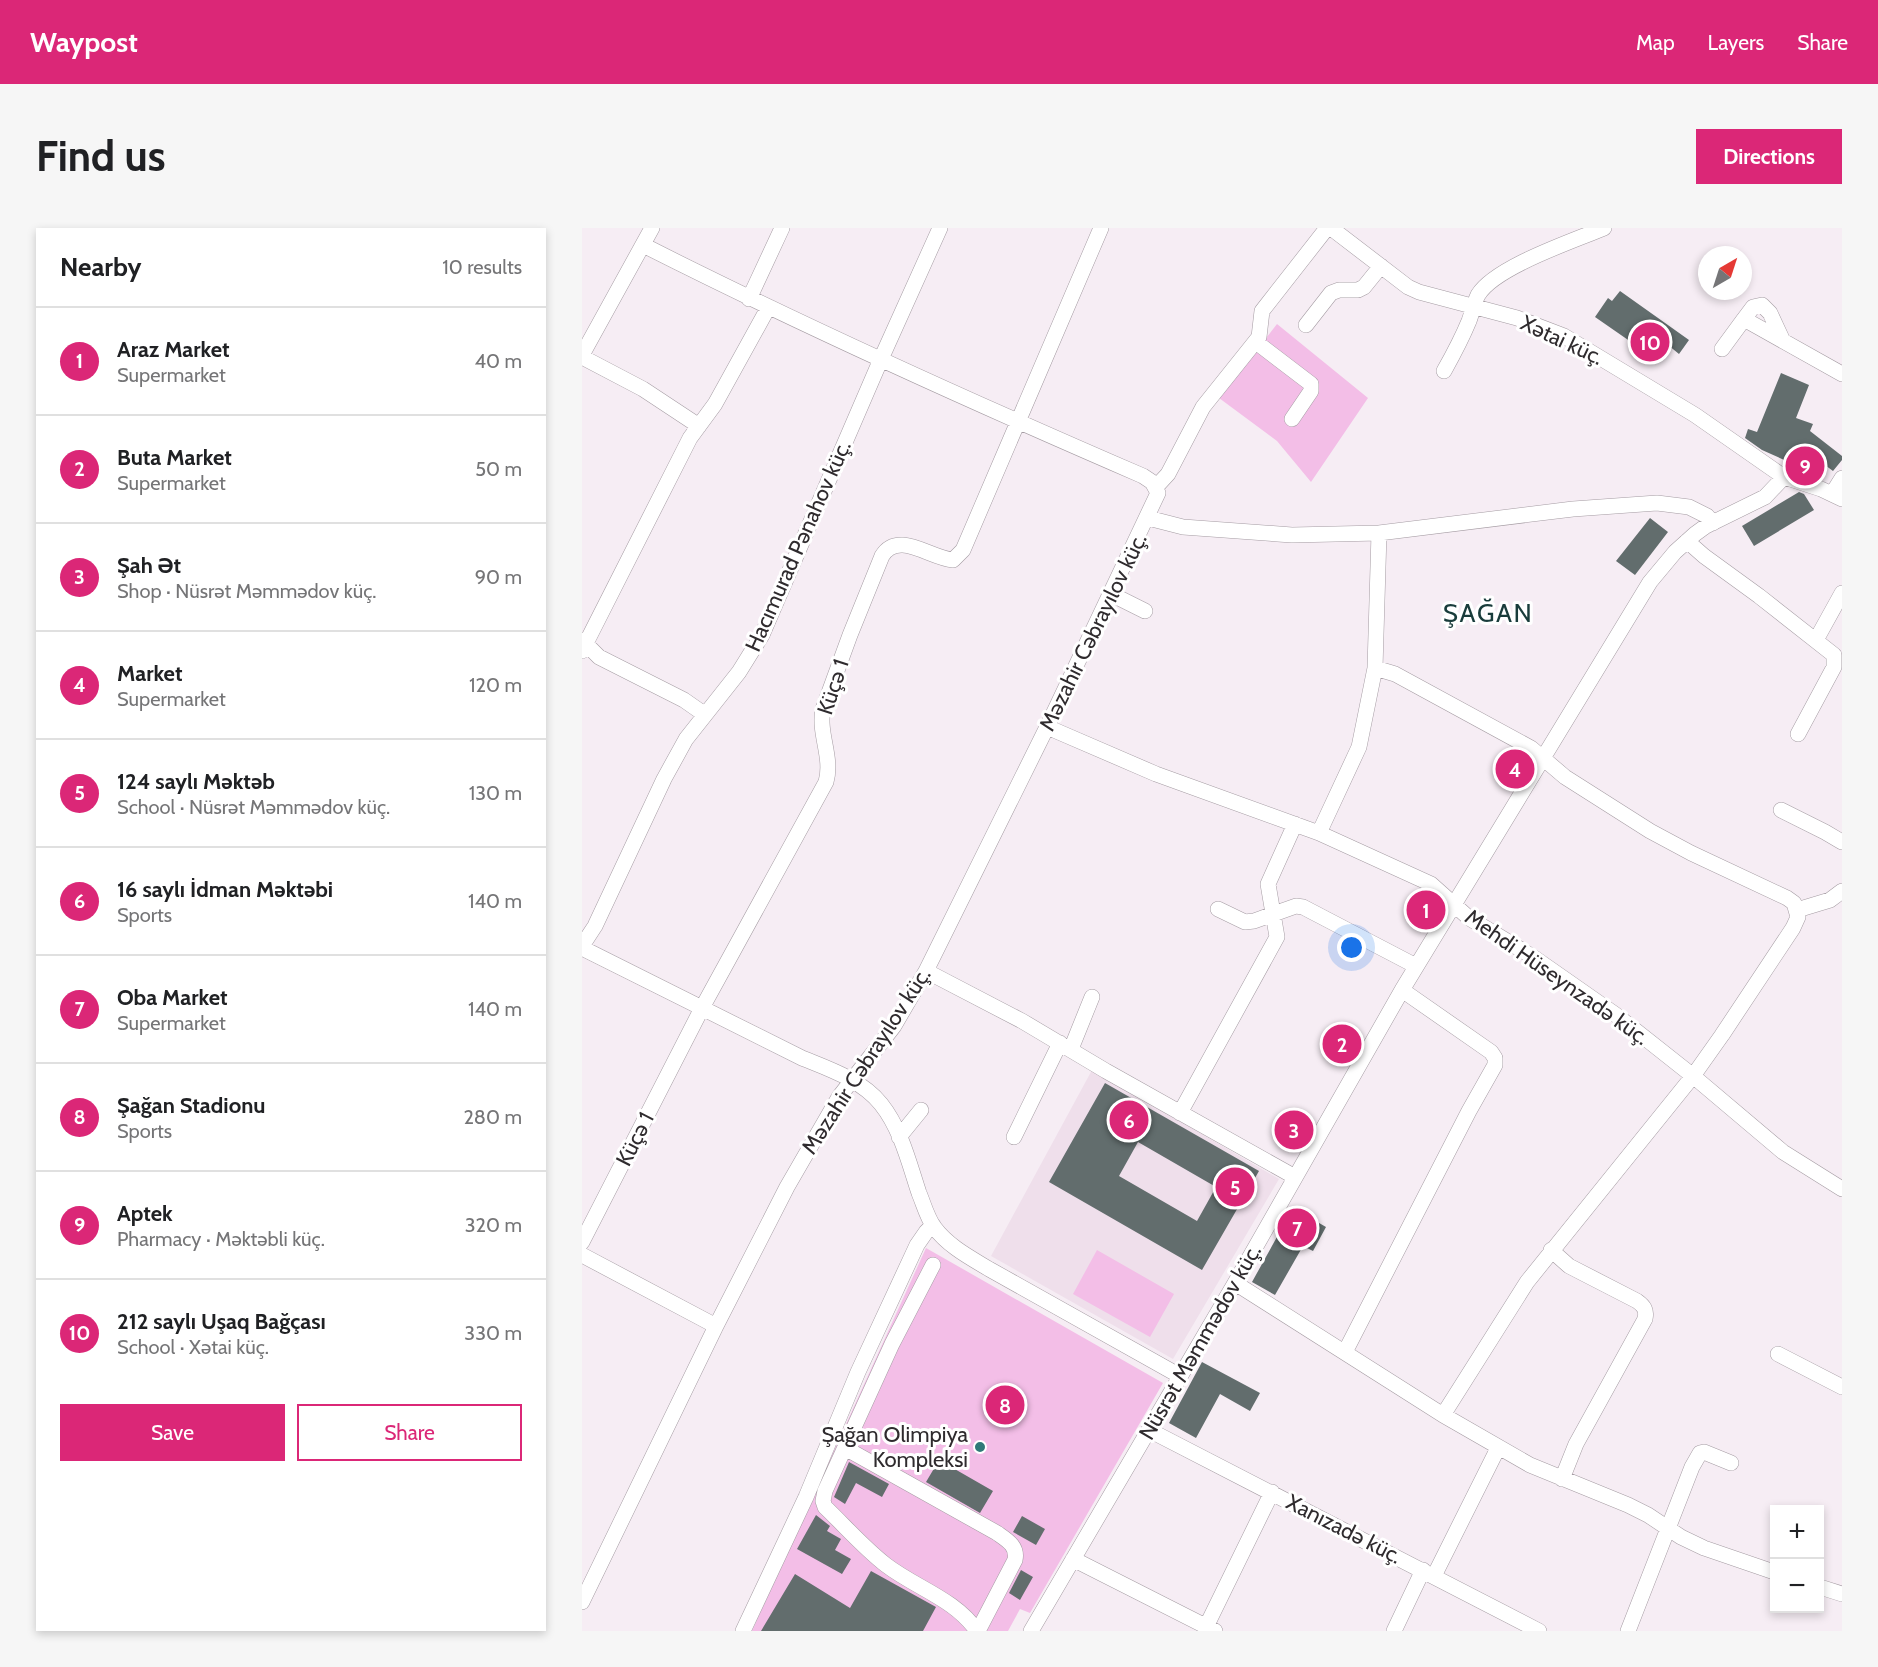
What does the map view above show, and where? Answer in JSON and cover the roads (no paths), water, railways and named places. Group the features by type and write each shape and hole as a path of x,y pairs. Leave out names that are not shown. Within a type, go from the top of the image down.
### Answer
{"street":[{"path":"652,228 582,356 643,389 699,426"},
{"path":"749,299 782,228"},
{"name":"Hacımurad Pənahov küç.","path":"582,947 595,926 664,779 686,739 739,672 762,635 940,228"},
{"name":"Küçə 1","path":"582,1242 702,1008 826,782 829,770 820,721 850,635 882,556 887,548 894,544 903,544 944,559 953,560 959,556 1101,228"},
{"path":"643,245 768,308 1017,422 1143,476 1156,487 1168,474 1203,407 1256,342 1260,333 1262,311 1329,228"},
{"name":"Xətai küç.","path":"1329,228 1419,292 1543,327 1585,348 1695,415 1784,477 1837,496"},
{"path":"1444,371 1479,295 1487,285 1497,277 1535,257 1604,228"},
{"path":"1306,325 1331,293 1339,290 1358,290 1364,287 1381,266"},
{"path":"704,714 684,700 599,657 583,645 690,438 715,404 768,308"},
{"path":"1722,349 1744,319 1842,374"},
{"path":"1256,342 1311,384 1311,391 1292,419"},
{"name":"Nüsrət Məmmədov küç.","path":"1031,1631 1235,1283 1416,966 1650,582 1687,541 1713,523 1765,496 1784,477"},
{"path":"1837,496 1842,478"},
{"name":"Məzahir Cəbrayılov küç.","path":"582,1602 716,1326 787,1187 851,1080 894,1026 926,971 1148,518 1158,493 1156,487"},
{"path":"1148,518 1183,527 1280,534 1379,533 1615,504 1658,503 1682,505 1698,510 1713,523"},
{"path":"1319,833 1359,747 1375,668 1379,533"},
{"path":"1687,541 1834,655 1838,669 1798,734"},
{"path":"1816,640 1842,593"},
{"path":"1111,594 1144,611"},
{"path":"1375,668 1395,674 1517,741 1543,757 1564,777 1650,831 1786,898 1794,903 1798,917 1794,928 1693,1076 1551,1250 1516,1299 1443,1415"},
{"name":"Mehdi Hüseynzadə küç.","path":"1047,727 1156,774 1319,833 1431,884 1469,918 1533,957 1617,1016 1783,1152 1842,1189"},
{"path":"1781,810 1825,831 1842,842"},
{"path":"1180,1113 1275,944 1277,929 1268,884 1295,824"},
{"path":"1797,910 1830,900 1842,891"},
{"path":"1218,909 1245,922 1296,906 1303,907 1416,966"},
{"path":"582,947 851,1080 880,1103 891,1119 926,1213 933,1225 958,1250 1180,1376"},
{"path":"926,971 1066,1046 1295,1177"},
{"path":"1345,1352 1495,1065 1495,1058 1491,1052 1402,990"},
{"path":"1014,1137 1092,997"},
{"path":"899,1137 921,1110"},
{"path":"743,1631 806,1497 858,1371 917,1245 933,1225"},
{"path":"1551,1250 1569,1266 1637,1301 1644,1306 1647,1313 1576,1444 1562,1479"},
{"path":"582,1255 716,1326"},
{"path":"845,1448 997,1533 1015,1548 1015,1560 978,1631 952,1605 885,1564 825,1507 823,1501 825,1491 892,1344 933,1265"},
{"path":"1235,1283 1498,1448 1530,1465 1628,1505 1704,1548 1770,1571"},
{"path":"1778,1354 1842,1387"},
{"name":"Xanızadə küç.","path":"1149,1430 1539,1631"},
{"path":"1394,1631 1498,1448"},
{"path":"1628,1631 1692,1467 1700,1453 1704,1452 1731,1463"},
{"path":"1073,1559 1208,1629 1272,1492"},
{"path":"1824,1588 1842,1594"}],"place":[{"name":"212 saylı Uşaq Bağçası","path":"1650,342"},
{"name":"Aptek","path":"1805,466"},
{"name":"Market","path":"1515,769"},
{"name":"Araz Market","path":"1426,910"},
{"name":"Buta Market","path":"1342,1044"},
{"name":"16 saylı İdman Məktəbi","path":"1129,1120"},
{"name":"Şah Ət","path":"1294,1130"},
{"name":"124 saylı Məktəb","path":"1235,1187"},
{"name":"Oba Market","path":"1297,1228"},
{"name":"Şağan Stadionu","path":"1005,1405"},
{"name":"Şağan Olimpiya Kompleksi","path":"980,1447"}],"district":[{"name":"ŞAĞAN","path":"1488,613"}]}
